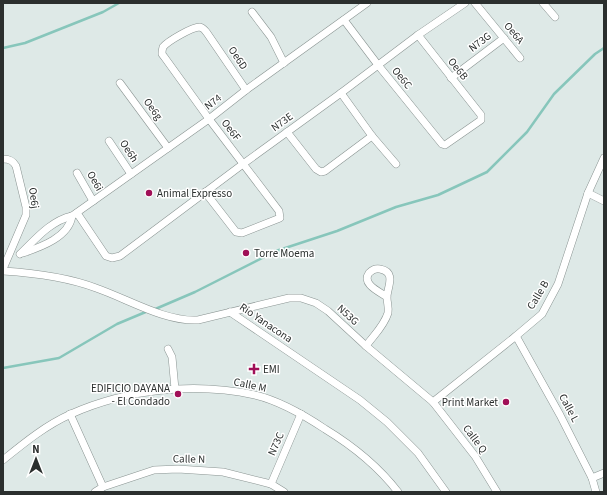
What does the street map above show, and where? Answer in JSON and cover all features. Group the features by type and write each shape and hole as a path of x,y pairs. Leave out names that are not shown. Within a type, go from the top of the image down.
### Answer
{"street":[{"name":"N74","path":"74,214 209,119 246,90 367,3"},
{"name":"N73E","path":"74,214 106,256 112,258 120,256 243,164 341,94 418,35 465,3"},
{"name":"Oe6A","path":"475,3 520,58"},
{"path":"543,3 555,17"},
{"path":"252,12 271,37 284,63"},
{"name":"Oe6C","path":"344,20 378,65 442,144 447,144 481,120 482,115"},
{"name":"Oe6F","path":"205,192 234,230 239,233 278,220 280,216 279,211 162,54 163,47 168,43 186,32 198,27 202,28 211,38"},
{"name":"Oe6B","path":"418,35 482,115"},
{"name":"Oe6D","path":"211,38 246,90"},
{"name":"N73G","path":"451,78 504,38"},
{"name":"Oe6g","path":"120,83 168,148"},
{"path":"341,94 372,136 396,164"},
{"path":"288,132 316,169 322,172 372,136"},
{"name":"Oe6h","path":"109,141 131,174"},
{"name":"Calle B","path":"433,402 542,314 558,284 588,193 604,158"},
{"name":"Oe6j","path":"3,159 14,162 16,166 26,207 24,222 3,270"},
{"name":"Oe6i","path":"77,173 93,201"},
{"path":"588,193 604,200"},
{"path":"8,258 38,248 59,236 69,226 74,214"},
{"path":"20,254 37,237 55,223 74,214"},
{"name":"Rio Yanacona","path":"3,270 52,276 94,287 164,315 178,319 191,321 230,312 360,400 387,422 418,453 446,492"},
{"path":"366,346 380,330 385,321 388,305 387,297"},
{"name":"N53G","path":"230,312 283,299 301,298 316,303 328,311 366,346 433,402"},
{"name":"Calle L","path":"516,336 560,415 592,478 596,492"},
{"path":"168,349 172,357 175,389"},
{"name":"Calle M","path":"3,460 22,444 70,414 106,401 175,389 219,390 256,396 301,414 344,441 358,452 382,472 398,492"},
{"name":"Calle Q","path":"433,402 475,456 497,492"},
{"path":"70,414 103,487"},
{"name":"N73C","path":"271,484 301,414"},
{"name":"Calle N","path":"95,492 103,487 154,470 178,469 223,472 271,484 284,492"},
{"path":"592,478 604,473"}],"waterway":[{"path":"3,48 25,43 103,12 119,3"},
{"path":"153,310 195,292 276,251 337,231 396,207 438,195 487,172 527,132 554,94 595,54 604,48"},
{"path":"3,368 59,358 117,324 148,311"}],"place":[{"name":"Animal Expresso","path":"149,193"},
{"name":"Torre Moema","path":"246,253"},
{"name":"EMI","path":"254,369"},
{"name":"EDIFICIO DAYANA - El Condado","path":"178,394"},
{"name":"Print Market","path":"506,402"}]}
